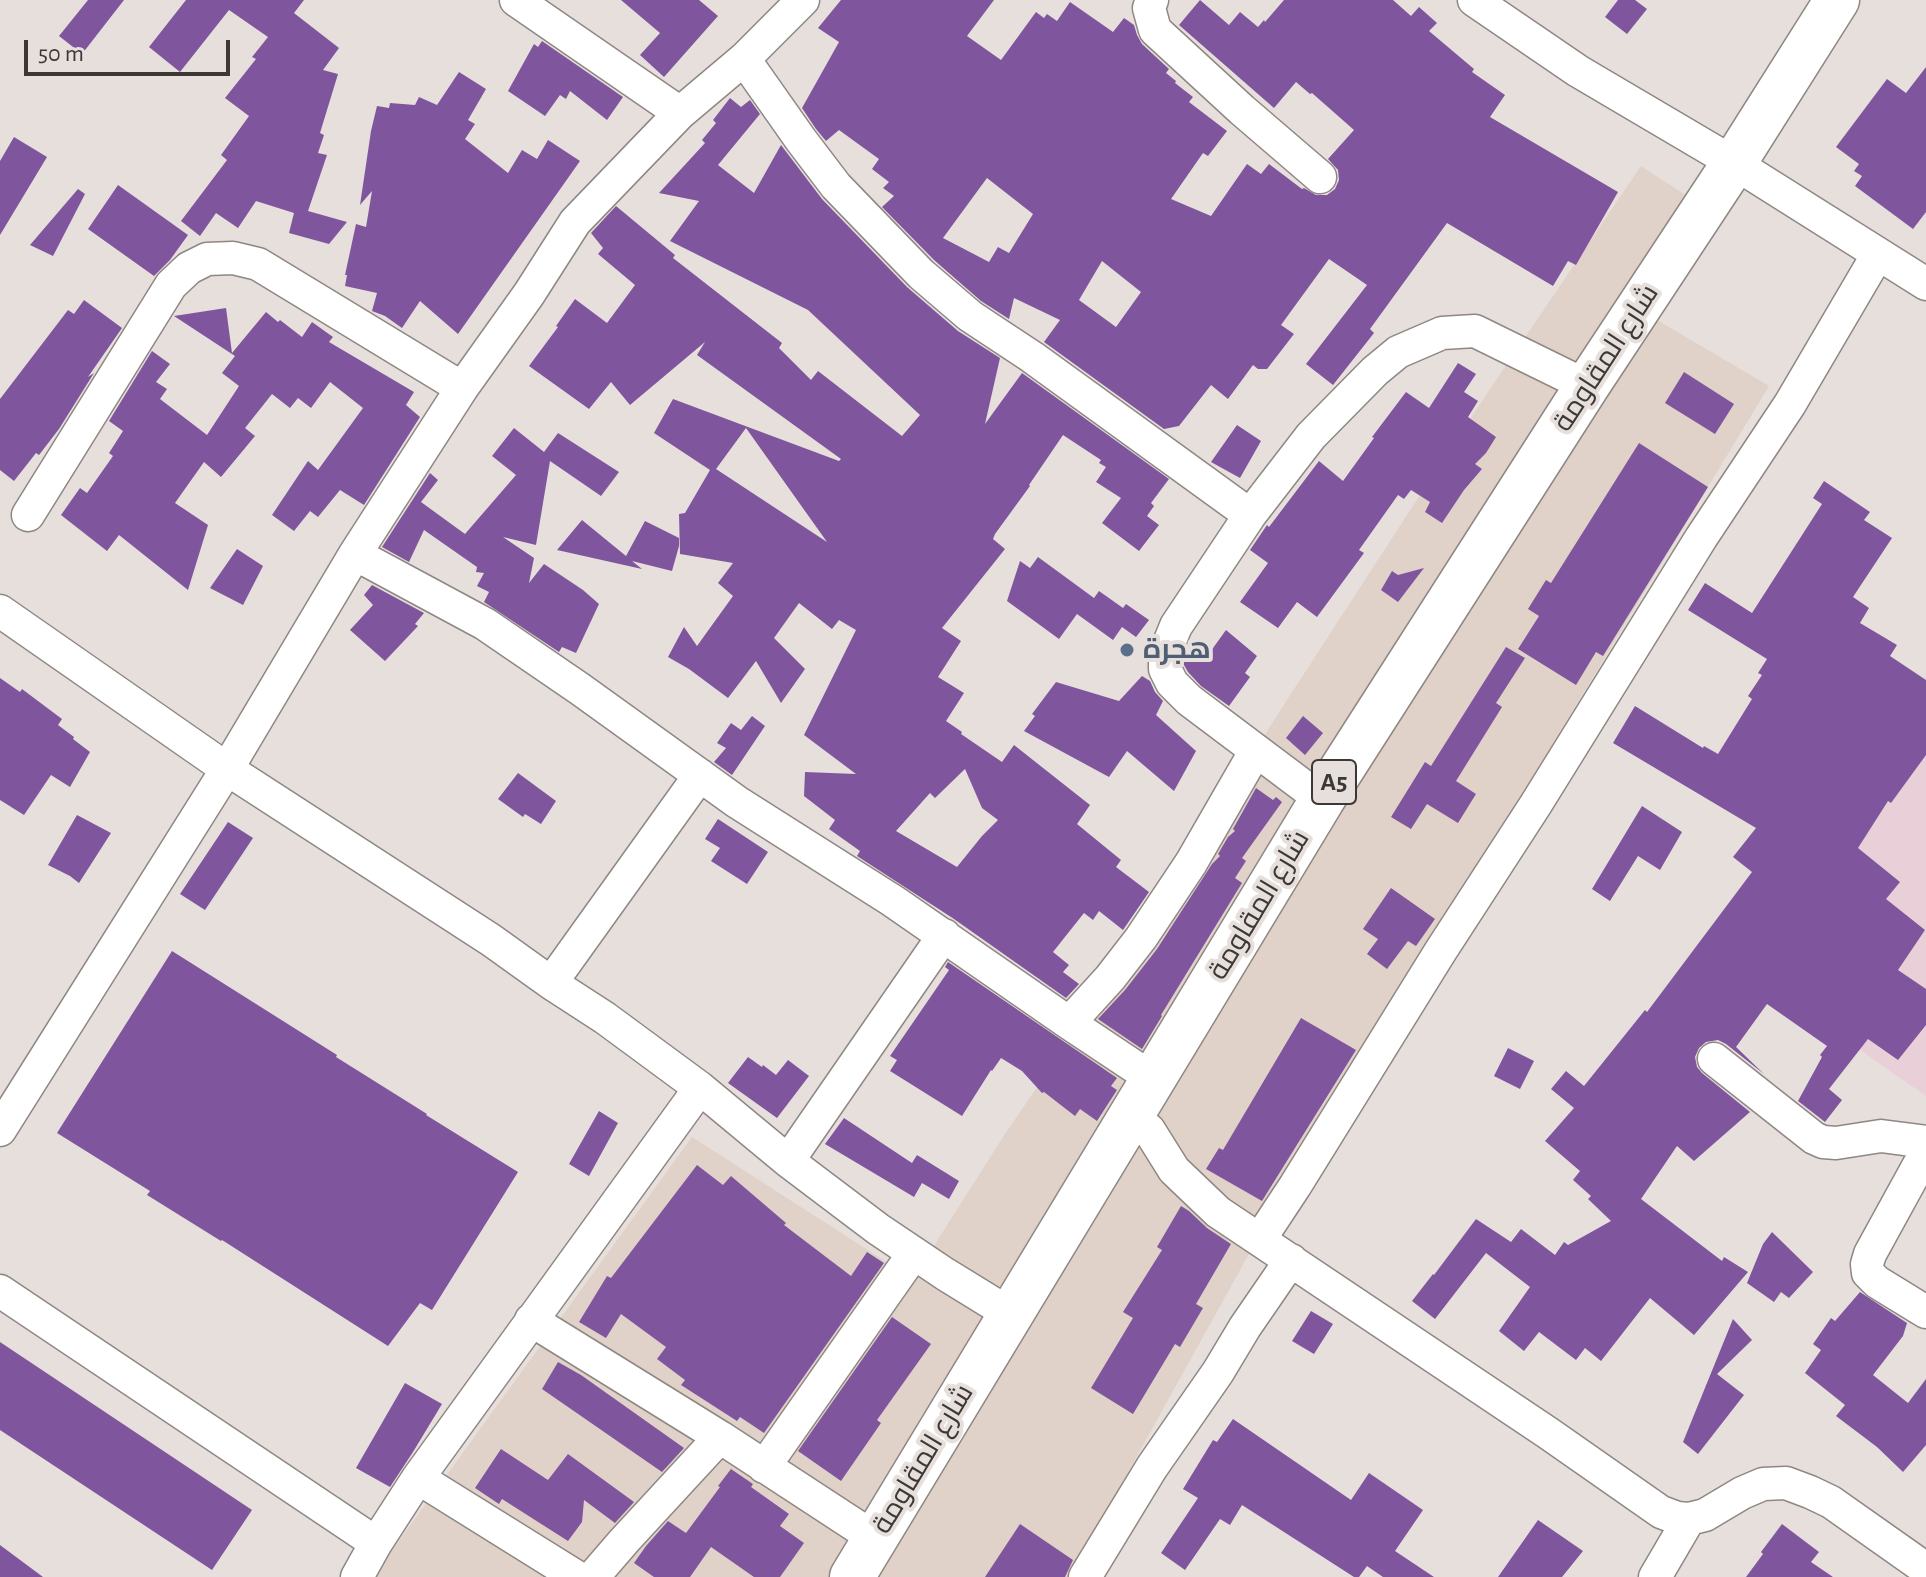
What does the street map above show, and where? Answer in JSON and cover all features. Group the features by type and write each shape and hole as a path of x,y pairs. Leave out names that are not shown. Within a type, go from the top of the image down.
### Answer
{"highway":[{"name":"شارع المقاومة","path":"852,1577 1322,800 1837,0"}],"street":[{"path":"1152,0 1149,8 1155,30 1320,177"},
{"path":"1474,0 1578,71 1734,163 1926,284"},
{"path":"526,3 680,113"},
{"path":"0,1130 227,769 355,554 462,388 529,294 575,222 680,113 744,59 786,6"},
{"path":"744,59 836,186 921,274 970,316 1032,357 1250,515"},
{"path":"1260,1239 1694,550 1790,404 1878,254"},
{"path":"28,515 171,285 189,268 207,259 233,258 258,264 462,388"},
{"path":"1322,800 1255,752 1172,683 1165,669 1165,653 1176,626 1250,515 1311,436 1398,352 1442,333 1475,331 1587,386"},
{"path":"355,554 485,624 775,827 944,935 1069,1023 1142,1097 1149,1130 1174,1170 1218,1212 1661,1512 1689,1519 1705,1515 1763,1484 1786,1483 1831,1502 1926,1569"},
{"path":"0,611 227,769 491,940 605,1018 700,1088 788,1161 878,1229 1010,1314"},
{"path":"1069,1023 1141,938 1191,863 1255,752"},
{"path":"551,983 700,775"},
{"path":"788,1161 944,935"},
{"path":"1714,1059 1803,1130 1823,1142 1881,1136 1926,1142"},
{"path":"357,1577 418,1478 700,1088"},
{"path":"1926,1152 1867,1264 1868,1273 1877,1282 1926,1312"},
{"path":"764,1467 914,1253"},
{"path":"1085,1577 1152,1467 1291,1260"},
{"path":"0,1291 376,1543"},
{"path":"531,1320 720,1437 876,1539"},
{"path":"593,1577 720,1437"},
{"path":"418,1478 577,1577"},
{"path":"1655,1577 1689,1519"}],"shaded area":[{"path":"1641,166 1690,198 836,1577 376,1577 393,1549 692,1137 913,1279 1457,438"},
{"path":"1657,320 1769,386 1327,1113 1070,1577 868,1577 1291,876"},
{"path":"1926,699 1926,1096 1734,962"}],"building":[{"path":"88,0 124,0 82,54 59,36"},
{"path":"186,0 304,0 294,13 339,48 323,70 338,74 320,133 324,135 318,153 327,155 308,211 347,222 329,244 289,233 294,213 256,201 238,228 216,213 200,236 181,221 227,160 221,155 249,116 225,98 256,59 252,57 268,37 229,10 180,72 149,47"},
{"path":"621,0 699,0 718,16 664,77 640,55 660,33"},
{"path":"841,0 994,0 967,36 1001,60 1036,12 1044,18 1047,14 1057,21 1070,2 1113,32 1124,18 1134,25 1142,44 1169,69 1166,73 1193,97 1189,102 1227,131 1208,156 1203,153 1171,199 1211,216 1247,164 1261,174 1269,164 1302,189 1316,195 1327,195 1335,189 1339,180 1338,170 1328,159 1354,130 1296,82 1274,108 1179,25 1200,0 1229,25 1240,12 1258,27 1284,0 1393,0 1411,16 1419,7 1437,23 1429,31 1474,69 1472,72 1505,95 1490,117 1618,192 1576,265 1568,261 1553,286 1447,223 1370,329 1374,333 1333,385 1306,364 1367,285 1329,259 1281,325 1294,334 1267,369 1258,369 1253,365 1228,399 1211,385 1179,426 1164,429 1044,342 1060,320 1014,298 1009,319 981,301 934,260 882,207 894,196 883,188 889,182 872,169 879,159 839,130 826,141 802,108 839,42 818,28","holes":["987,178 1033,214 1009,253 998,247 989,262 943,238","1102,261 1141,292 1116,327 1079,300"]},
{"path":"1618,0 1635,0 1647,9 1627,34 1605,17"},
{"path":"542,41 623,97 607,120 570,91 566,99 560,95 545,116 508,91 534,44 538,47"},
{"path":"1926,67 1926,212 1913,229 1855,186 1862,176 1854,171 1859,164 1836,147 1887,79 1906,93"},
{"path":"459,72 486,89 468,120 475,124 465,139 508,173 522,150 537,159 548,140 580,161 458,334 420,301 402,328 372,311 377,293 345,286 356,224 366,227 372,191 360,205 371,131 377,106 389,108 390,103 415,105 419,97 437,105"},
{"path":"730,98 741,107 750,100 760,114 718,165 754,193 781,145 822,199 907,287 958,331 1000,358 985,424 1022,373 1169,479 1151,503 1154,506 1147,516 1159,525 1139,551 1102,523 1121,498 1096,482 1106,467 1099,463 1101,460 1063,435 995,534 993,539 1005,549 942,628 961,641 938,677 964,693 946,721 1002,762 1014,745 1090,805 1077,824 1121,860 1116,867 1149,892 1123,930 1099,911 1093,920 1084,913 1053,952 1069,965 1063,972 1079,984 1066,998 954,919 857,856 860,851 829,829 835,820 804,796 805,772 856,774 804,735 856,630 839,620 832,629 799,603 774,638 805,669 781,703 756,661 728,698 668,657 684,627 697,646 733,596 718,583 733,563 680,554 679,514 685,513 710,470 654,433 673,399 839,461 841,459 697,355 705,342 630,405 611,382 589,409 529,366 575,299 607,323 635,285 598,254 603,248 591,233 616,206 675,255 673,258 782,343 779,348 811,380 818,371 902,436 920,415 808,310 670,241 699,201 659,193 705,143 702,140 716,123 713,120","holes":["746,428 827,542 716,469","965,769 982,808 998,820 957,867 896,831 930,793 935,798"]},
{"path":"14,137 47,157 0,235 0,161"},
{"path":"118,185 188,235 154,276 88,229"},
{"path":"78,189 85,194 53,256 30,245"},
{"path":"84,300 122,328 88,377 94,373 59,429 14,481 0,470 0,399 68,310 74,314"},
{"path":"226,308 232,353 266,312 302,337 312,322 333,337 329,342 414,392 406,405 420,417 364,505 340,490 318,517 310,511 294,531 272,515 308,461 318,470 363,408 330,382 311,408 298,398 290,408 272,394 245,428 255,436 221,477 204,462 175,503 208,525 188,590 119,535 107,551 61,515 80,488 87,493 113,456 109,453 123,431 109,421 152,351 170,364 156,382 167,389 160,399 207,435 239,386 222,373 235,356 174,316"},
{"path":"1458,363 1476,374 1464,392 1478,401 1468,417 1496,437 1475,464 1482,469 1442,523 1425,512 1430,502 1411,490 1404,499 1398,495 1359,550 1364,553 1317,617 1297,602 1278,628 1240,602 1268,563 1250,550 1319,461 1343,481 1406,392 1429,408"},
{"path":"1684,372 1734,404 1715,434 1665,403"},
{"path":"1237,425 1261,441 1240,478 1211,462"},
{"path":"514,428 544,452 558,433 619,472 601,496 550,461 536,545 503,537 534,558 529,583 544,564 599,604 576,653 562,647 559,652 484,602 489,592 477,586 484,573 476,572 477,567 424,530 409,562 382,547 430,473 438,480 421,502 465,534 516,475 492,456"},
{"path":"1639,443 1708,487 1603,656 1596,652 1576,685 1518,649 1539,616 1528,609 1546,580 1551,583"},
{"path":"1824,481 1870,512 1864,520 1892,538 1853,597 1869,608 1860,623 1897,645 1890,656 1926,680 1926,755 1891,803 1888,801 1858,848 1900,882 1886,899 1925,930 1898,970 1926,989 1926,1025 1898,1060 1868,1039 1829,1089 1842,1100 1825,1122 1798,1101 1827,1046 1767,1004 1736,1047 1764,1074 1718,1040 1706,1042 1699,1048 1695,1057 1697,1067 1750,1112 1694,1161 1677,1146 1641,1199 1722,1261 1724,1257 1748,1272 1694,1335 1650,1298 1601,1361 1585,1348 1576,1360 1539,1332 1524,1351 1499,1331 1530,1287 1486,1253 1435,1319 1412,1301 1476,1219 1511,1242 1521,1229 1555,1255 1564,1242 1568,1245 1611,1221 1573,1180 1580,1171 1545,1141 1574,1108 1551,1089 1566,1071 1584,1086 1645,1010 1647,1012 1752,872 1733,857 1756,828 1613,743 1635,706 1718,754 1752,699 1748,696 1762,675 1758,673 1767,659 1688,610 1705,583 1752,613 1822,504 1813,498"},
{"path":"582,520 626,556 645,521 679,538 672,571 632,561 642,569 557,550"},
{"path":"237,549 263,566 243,605 210,588"},
{"path":"1038,557 1094,598 1099,591 1123,608 1126,604 1149,620 1136,637 1122,627 1113,640 1077,614 1059,639 1007,601 1020,561 1030,568"},
{"path":"1424,568 1398,602 1381,590 1392,571 1398,575"},
{"path":"372,585 424,613 415,624 418,626 385,661 350,630 373,605 364,595"},
{"path":"1226,630 1257,656 1245,673 1250,677 1229,706 1201,686 1184,665 1184,658 1193,645 1208,655"},
{"path":"1506,647 1525,658 1496,703 1502,707 1456,781 1476,794 1458,823 1427,804 1411,829 1391,817 1425,762 1431,766"},
{"path":"1142,676 1150,681 1163,701 1156,715 1196,751 1174,791 1127,751 1109,777 1024,731 1035,716 1032,714 1056,682 1119,701"},
{"path":"0,678 20,692 22,689 62,719 58,725 90,752 70,787 51,775 24,815 0,800"},
{"path":"752,716 765,726 732,775 714,762 726,748 717,743 731,723 741,730"},
{"path":"1303,716 1323,733 1305,755 1286,738"},
{"path":"518,773 556,801 541,824 525,814 523,817 498,799"},
{"path":"1256,788 1273,800 1276,797 1282,802 1242,858 1246,861 1235,878 1242,883 1142,1049 1098,1019 1157,949 1220,856 1218,854 1235,831 1233,829"},
{"path":"1642,806 1682,832 1660,870 1638,856 1610,901 1592,889"},
{"path":"77,815 111,833 79,883 48,865"},
{"path":"718,819 768,852 747,884 711,861 720,848 705,839"},
{"path":"228,822 253,838 205,910 180,894"},
{"path":"1391,888 1435,919 1416,946 1408,941 1387,969 1367,954 1378,939 1363,929"},
{"path":"172,951 518,1172 432,1310 420,1303 388,1346 147,1195 150,1191 57,1133"},
{"path":"948,962 1117,1078 1111,1086 1117,1090 1097,1121 1080,1109 1075,1116 1042,1093 1022,1071 1001,1058 962,1116 890,1071 897,1060 890,1056 949,970 945,967"},
{"path":"1301,1018 1356,1050 1262,1201 1206,1169 1219,1148 1223,1150"},
{"path":"1508,1048 1534,1061 1520,1089 1494,1076"},
{"path":"748,1057 776,1075 788,1060 809,1076 777,1118 728,1083"},
{"path":"599,1111 618,1123 589,1176 569,1164"},
{"path":"844,1118 912,1163 917,1155 959,1181 949,1199 922,1183 914,1197 825,1144"},
{"path":"697,1165 723,1185 731,1176 786,1223 784,1225 851,1276 867,1252 884,1263 764,1433 740,1417 737,1421 681,1385 685,1380 657,1359 666,1347 621,1314 606,1338 579,1322 607,1276 611,1278"},
{"path":"1181,1206 1231,1244 1196,1304 1203,1308 1180,1347 1175,1344 1133,1414 1091,1388 1133,1318 1123,1312 1162,1250 1157,1247"},
{"path":"1772,1232 1813,1272 1789,1298 1781,1292 1774,1302 1747,1283 1763,1244"},
{"path":"1860,1292 1907,1323 1903,1336 1873,1375 1908,1403 1926,1379 1926,1445 1903,1472 1877,1447 1836,1416 1845,1405 1805,1373 1821,1350 1813,1344 1831,1318 1835,1321"},
{"path":"1311,1311 1333,1324 1314,1354 1292,1341"},
{"path":"892,1317 931,1344 877,1420 881,1423 841,1481 798,1451"},
{"path":"1733,1319 1752,1340 1717,1374 1744,1395 1698,1454 1683,1442"},
{"path":"0,1342 252,1510 212,1570 0,1430"},
{"path":"558,1362 684,1448 662,1472 542,1389"},
{"path":"405,1383 442,1404 390,1487 356,1468"},
{"path":"1233,1419 1351,1500 1369,1473 1423,1510 1395,1551 1434,1577 1383,1577 1367,1566 1359,1577 1354,1577 1242,1505 1230,1525 1220,1519 1185,1570 1161,1553 1198,1498 1183,1489 1213,1440 1217,1442"},
{"path":"501,1449 548,1480 568,1454 634,1502 615,1523 584,1500 582,1522 568,1541 502,1499 499,1504 475,1488"},
{"path":"731,1469 789,1514 780,1526 804,1543 780,1577 754,1577 711,1547 690,1577 654,1577 634,1563 668,1521 686,1533"},
{"path":"1538,1520 1583,1551 1562,1577 1498,1577"},
{"path":"1020,1524 1073,1560 1065,1577 985,1577"},
{"path":"1782,1524 1819,1552 1811,1562 1833,1577 1746,1577"},
{"path":"0,1545 43,1577 0,1577"}],"place":[{"name":"هجرة","path":"1127,650"}]}
